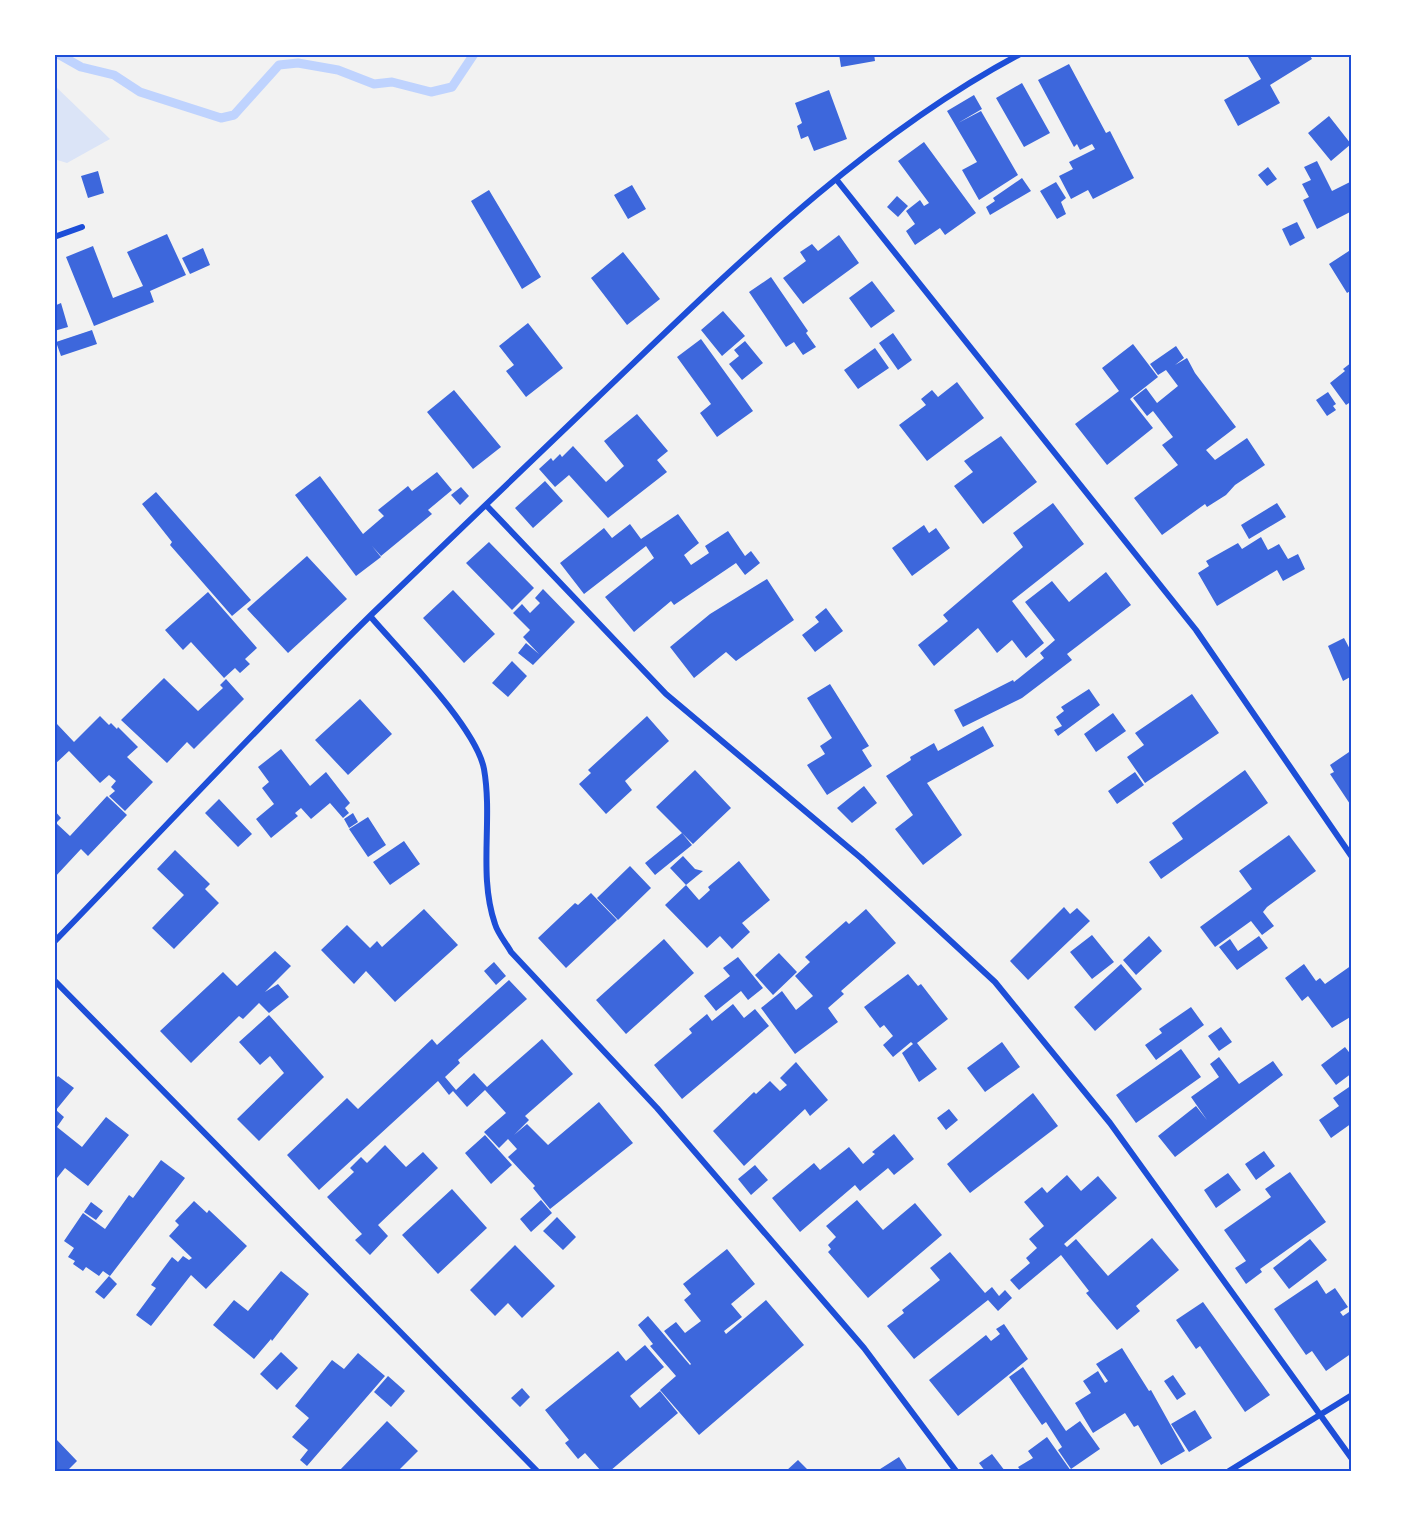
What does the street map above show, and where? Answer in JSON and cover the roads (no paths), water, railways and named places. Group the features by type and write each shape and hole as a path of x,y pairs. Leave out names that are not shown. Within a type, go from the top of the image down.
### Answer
{"street":[{"path":"54,942 370,616 674,325 836,179 914,120 991,69 1020,54"},
{"path":"836,179 1196,630 1352,857"},
{"path":"54,237 82,227"},
{"path":"486,505 666,694 861,858 995,982 1110,1124 1352,1459"},
{"path":"370,616 462,725 477,748 484,769 488,891 495,925 511,952 657,1108 856,1339 956,1471"},
{"path":"54,980 537,1471"},
{"path":"1229,1471 1352,1395"}],"waterway":[{"path":"58,54 81,67 114,75 140,92 221,118 234,115 279,65 298,63 338,70 374,84 392,82 431,92 452,87 474,54"}]}
